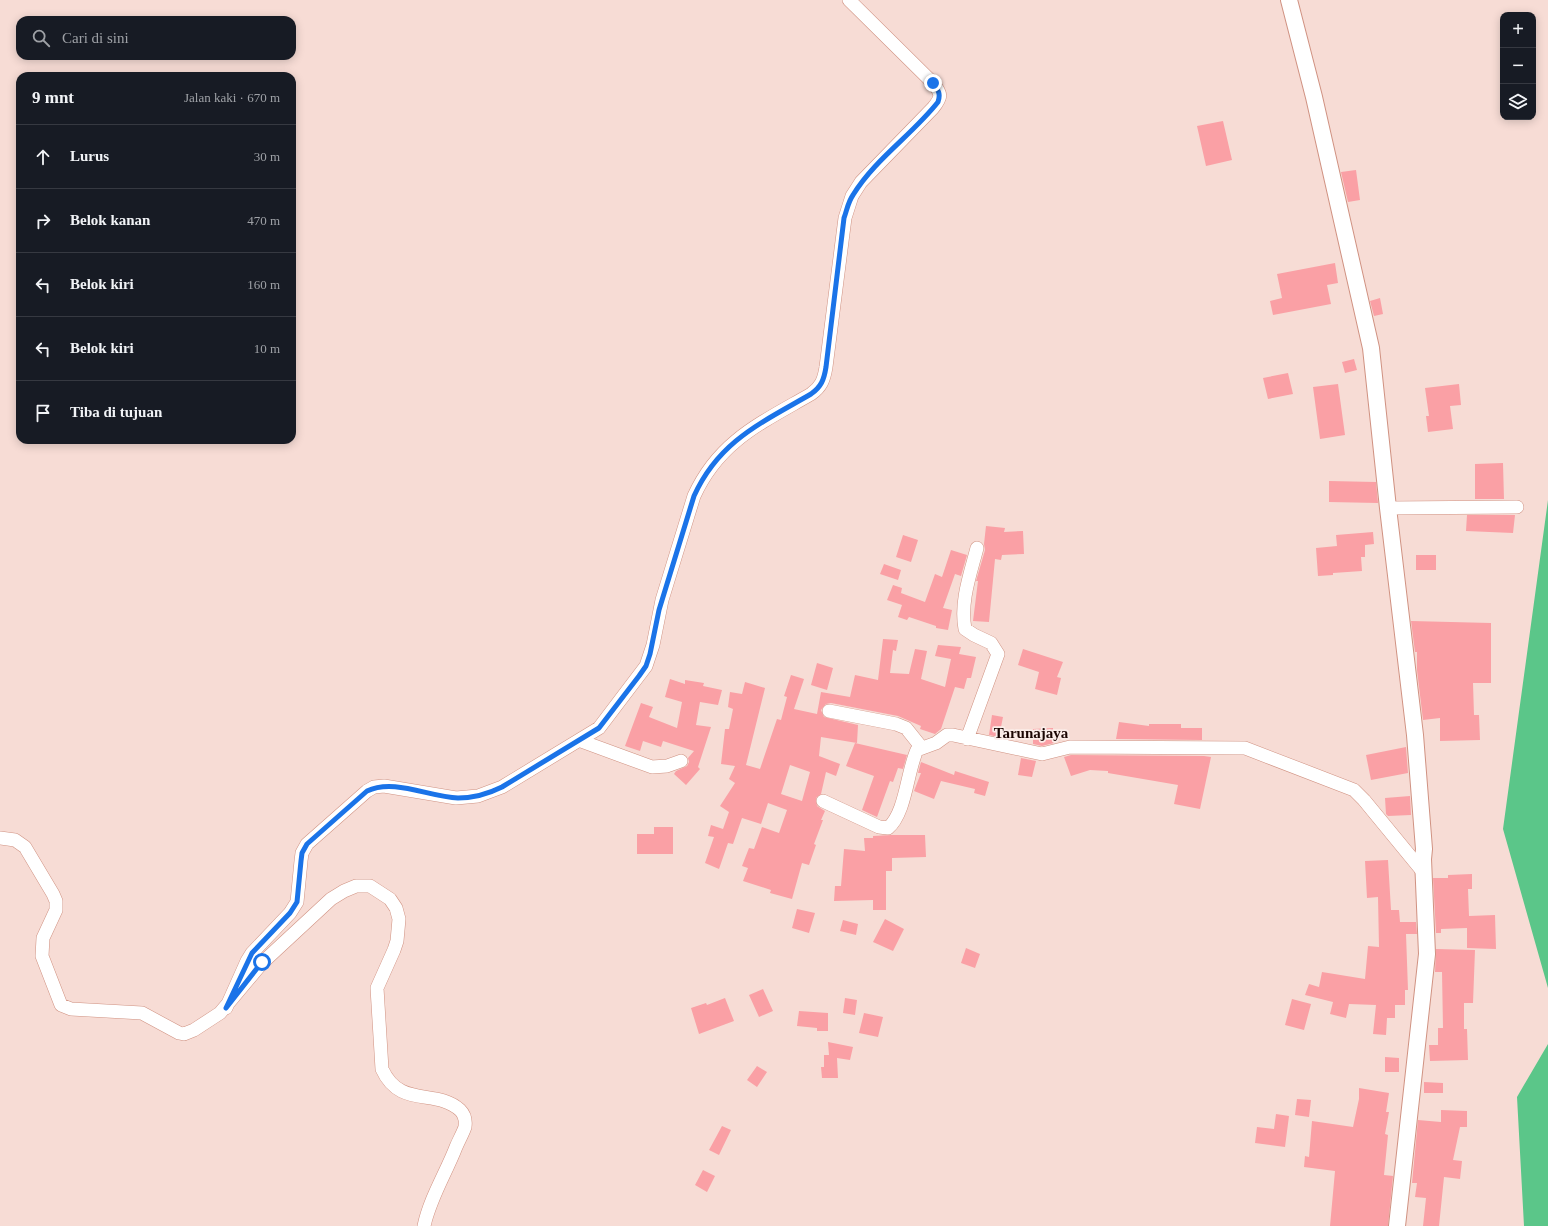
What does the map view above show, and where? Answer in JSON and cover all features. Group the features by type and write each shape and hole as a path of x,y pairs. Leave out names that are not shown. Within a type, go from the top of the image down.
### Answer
{"street":[{"path":"226,1008 252,953 290,913 297,902 302,853 307,844 367,791 374,787 384,786 456,798 478,796 502,787 581,741 599,728 646,666 653,645 659,610 666,585 694,496 704,477 721,454 735,441 755,426 811,394 818,389 824,381 844,218 852,196 870,172 933,108 938,102 940,95 939,90 933,83 849,0"},
{"path":"1288,0 1316,104 1371,348 1415,735 1424,849 1423,859 1427,954 1397,1226"},
{"path":"1388,508 1517,507"},
{"path":"967,739 998,654 991,643 965,629 963,618 965,593 977,548"},
{"path":"829,712 896,724 906,728 922,748"},
{"path":"823,801 879,827 888,828 893,824 898,815 908,782 913,758 917,750 936,744 947,736 953,735 1042,754 1074,747 1240,747 1250,749 1354,790 1424,873"},
{"path":"581,741 652,767 667,766 681,761"},
{"path":"0,838 15,840 25,847 53,894 56,902 56,910 43,938 42,956 61,1006 71,1009 142,1013 179,1033 184,1034 215,1018 226,1008 262,962 331,899 356,886 370,886 390,899 396,908 399,919 397,941 377,988 382,1069 392,1086 403,1092 445,1102 463,1113 465,1119 465,1127 427,1212 424,1226"}],"shaded area":[{"path":"1548,500 1548,988 1503,829"},
{"path":"1548,1044 1548,1226 1524,1226 1517,1097"}],"building":[{"path":"1223,121 1232,160 1206,166 1197,126"},
{"path":"1356,170 1360,200 1348,202 1341,172"},
{"path":"1335,263 1338,283 1327,285 1331,304 1273,315 1270,301 1282,298 1277,274"},
{"path":"1380,298 1383,314 1374,316 1370,301"},
{"path":"1354,359 1357,370 1345,373 1342,362"},
{"path":"1288,373 1293,394 1268,399 1263,378"},
{"path":"1338,384 1345,435 1320,439 1313,387"},
{"path":"1459,384 1461,405 1450,406 1453,429 1428,432 1426,416 1429,416 1425,388"},
{"path":"1503,463 1504,499 1475,499 1475,464"},
{"path":"1329,481 1376,482 1378,503 1329,502"},
{"path":"1467,515 1515,515 1513,533 1466,531"},
{"path":"986,526 1005,528 1004,532 1023,531 1024,554 1002,555 1001,560 995,559 989,622 973,621 978,581 976,581 985,550 984,544"},
{"path":"1373,532 1374,544 1365,545 1365,557 1361,557 1362,571 1333,573 1333,575 1318,576 1316,548 1337,546 1336,535"},
{"path":"903,535 918,540 911,562 896,557"},
{"path":"951,550 967,555 961,576 955,574 943,608 952,610 948,630 936,628 936,626 909,617 907,620 898,617 902,605 887,600 893,585 902,588 901,593 925,602 935,574 942,577"},
{"path":"1416,555 1436,555 1436,570 1416,570"},
{"path":"884,564 901,570 898,580 880,574"},
{"path":"1411,621 1491,623 1491,683 1473,683 1474,715 1479,715 1480,740 1440,741 1440,718 1423,720 1417,670 1417,652 1415,652"},
{"path":"883,639 898,640 896,651 893,650 890,673 909,674 915,649 927,651 921,679 945,687 951,659 935,656 938,645 961,647 959,654 976,657 971,678 967,678 964,689 955,687 941,729 935,734 920,729 921,726 898,716 831,703 826,704 821,710 824,717 858,725 857,743 821,737 819,756 840,764 836,776 826,772 821,794 816,798 817,806 825,811 821,820 823,820 814,844 816,845 809,865 802,863 792,899 770,893 771,890 743,881 748,868 742,866 749,848 754,849 762,827 779,833 787,810 768,803 761,824 742,818 733,844 728,843 719,869 705,863 714,837 708,836 711,825 723,829 729,812 720,806 735,783 729,779 735,766 721,764 725,729 729,729 733,709 728,707 730,692 742,694 745,682 765,688 746,765 760,769 777,719 781,720 787,697 784,696 791,675 804,679 794,709 817,714 821,692 850,697 855,675 878,680","holes":["790,765 810,772 802,801 781,794"]},
{"path":"1023,649 1063,662 1057,677 1061,678 1057,695 1035,689 1039,672 1018,665"},
{"path":"817,663 833,668 827,690 811,685"},
{"path":"670,679 685,684 685,680 704,683 703,686 722,690 718,705 700,702 696,725 711,727 698,767 700,769 686,785 674,774 676,771 687,766 689,762 688,758 694,751 663,741 661,747 643,741 640,751 625,746 641,703 653,707 649,717 677,728 682,702 665,697"},
{"path":"992,715 1003,717 999,737 989,735"},
{"path":"1119,722 1149,726 1149,724 1181,724 1181,728 1202,728 1202,740 1116,739"},
{"path":"1053,728 1054,743 1042,746 1033,744 1033,729"},
{"path":"855,743 907,755 903,769 898,768 893,782 890,781 877,817 862,810 874,776 846,766"},
{"path":"1406,747 1408,773 1371,780 1366,755"},
{"path":"1071,755 1211,757 1200,809 1174,804 1178,785 1108,773 1108,771 1090,770 1071,776 1064,757"},
{"path":"1021,758 1036,761 1032,777 1018,775"},
{"path":"921,762 954,775 955,771 989,782 985,796 974,793 975,789 941,781 934,799 914,791 921,773 918,773"},
{"path":"1410,796 1411,815 1388,816 1386,814 1385,798"},
{"path":"654,827 673,827 673,854 637,854 637,834 654,834"},
{"path":"891,835 925,835 926,857 892,858 892,871 886,871 886,910 873,910 873,900 834,901 835,886 841,886 844,849 865,851 864,838"},
{"path":"1388,860 1391,910 1399,910 1400,922 1416,922 1417,934 1406,934 1408,990 1405,990 1405,1005 1395,1005 1395,1018 1387,1018 1386,1035 1373,1034 1376,1005 1349,1004 1346,1018 1330,1014 1333,1002 1305,995 1309,984 1319,987 1322,972 1365,979 1368,946 1379,947 1378,897 1367,898 1365,861"},
{"path":"1472,874 1472,889 1468,889 1469,916 1495,915 1496,949 1467,948 1467,928 1441,929 1441,933 1436,933 1433,878 1448,878 1448,875"},
{"path":"797,909 815,913 809,933 792,928"},
{"path":"885,919 904,929 893,951 873,942"},
{"path":"843,920 858,924 856,935 840,931"},
{"path":"966,948 980,954 975,968 961,963"},
{"path":"1436,949 1475,950 1473,1003 1464,1003 1464,1029 1467,1029 1468,1060 1430,1061 1429,1045 1438,1045 1438,1028 1443,1028 1442,972 1435,972"},
{"path":"763,989 773,1011 759,1017 749,995"},
{"path":"725,998 734,1021 699,1034 691,1008 706,1003 707,1005"},
{"path":"845,998 857,1000 855,1015 843,1013"},
{"path":"1292,999 1311,1004 1304,1030 1285,1025"},
{"path":"799,1011 828,1013 828,1031 817,1031 817,1028 797,1026"},
{"path":"864,1013 883,1017 878,1037 859,1033"},
{"path":"828,1042 853,1047 850,1060 837,1058 838,1078 822,1078 821,1067 824,1067 824,1055 829,1055"},
{"path":"1385,1057 1399,1058 1399,1072 1385,1072"},
{"path":"757,1066 767,1072 757,1087 747,1080"},
{"path":"1424,1082 1443,1083 1443,1093 1424,1093"},
{"path":"1359,1088 1389,1093 1386,1112 1389,1112 1385,1134 1388,1135 1384,1175 1393,1176 1388,1226 1330,1226 1335,1171 1304,1167 1305,1156 1309,1157 1312,1121 1353,1127 1359,1099"},
{"path":"1297,1099 1311,1100 1309,1117 1295,1115"},
{"path":"1441,1110 1467,1111 1467,1127 1460,1127 1453,1160 1462,1161 1460,1179 1444,1177 1439,1226 1423,1226 1426,1198 1415,1197 1417,1183 1412,1183 1418,1120 1441,1122"},
{"path":"1276,1114 1289,1116 1285,1147 1255,1143 1257,1127 1274,1129"},
{"path":"722,1126 731,1130 719,1155 709,1150"},
{"path":"703,1170 715,1176 707,1192 695,1185"}],"district":[{"name":"Tarunajaya","path":"1031,733"}],"route":[{"path":"262,962 226,1008 252,953 290,913 297,902 302,853 307,844 367,791 374,787 384,786 456,798 468,798 490,793 581,741 599,728 639,676 646,666 653,645 659,610 694,496 700,482 721,454 735,441 755,426 811,394 818,389 824,381 844,218 848,206 852,196 870,172 938,102 940,95 939,90 933,83"}]}
